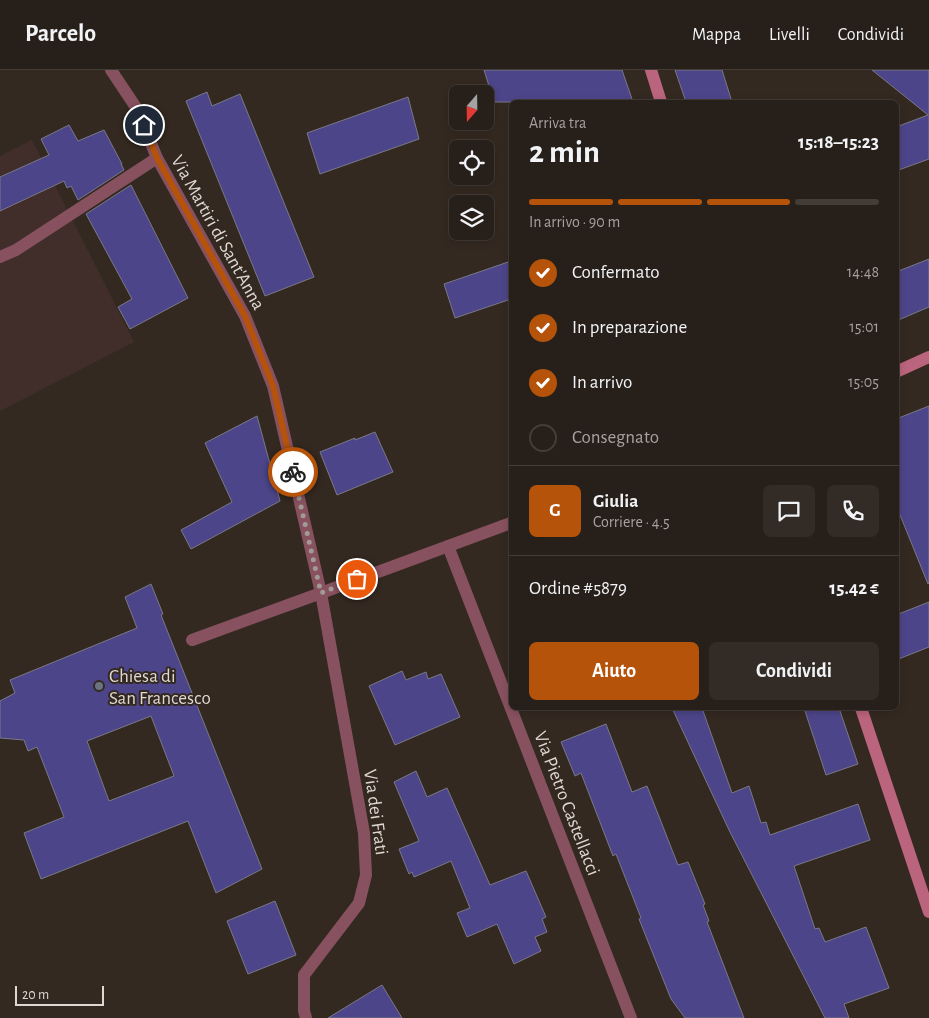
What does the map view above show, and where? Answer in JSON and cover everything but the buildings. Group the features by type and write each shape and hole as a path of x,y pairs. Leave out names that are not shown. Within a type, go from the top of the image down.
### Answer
{"main road":[{"path":"651,70 660,100"},
{"path":"899,371 929,358"},
{"path":"862,710 929,912"}],"street":[{"name":"Via Martiri di Sant'Anna","path":"111,70 136,109 157,158 245,316 273,386 321,593"},
{"path":"0,257 16,250 157,158"},
{"path":"192,640 509,524"},
{"name":"Via Pietro Castellacci","path":"448,546 509,703"},
{"name":"Via dei Frati","path":"306,1018 304,1011 304,975 359,903 366,875 364,834 321,593"},
{"name":"Via Pietro Castellacci","path":"512,710 631,1018"}],"shaded area":[{"path":"32,140 134,342 0,411 0,156"}],"way so far":[{"path":"293,472 321,593 357,579"}],"place":[{"name":"Chiesa di San Francesco","path":"99,686"}],"route":[{"path":"144,125 157,158 245,316 273,386 293,472"}]}
